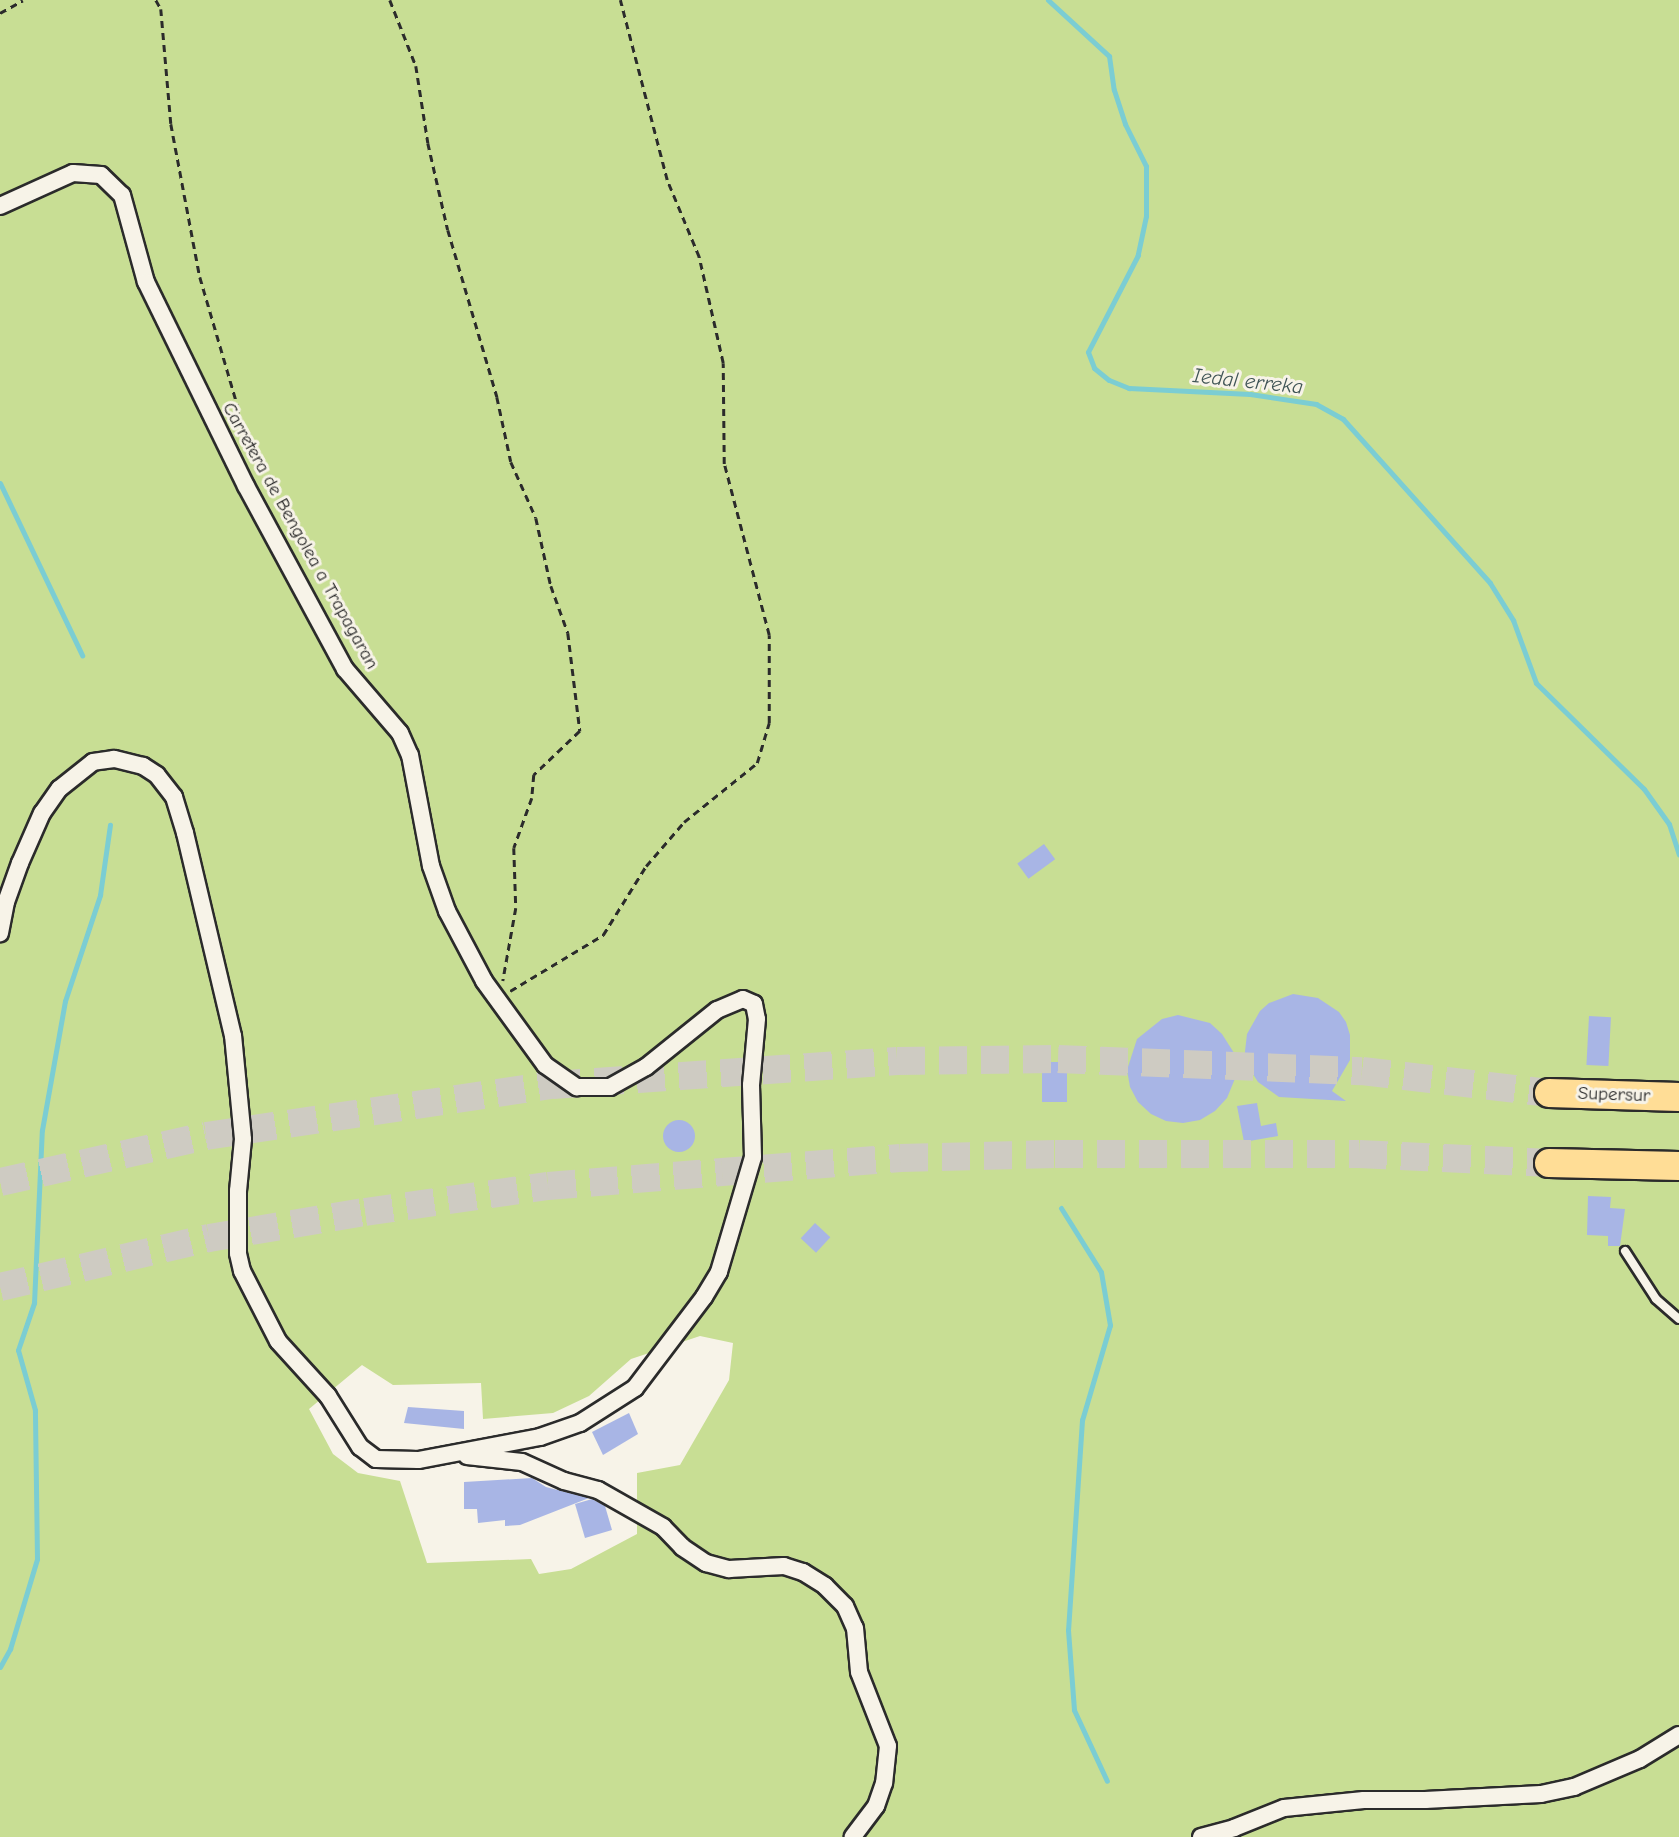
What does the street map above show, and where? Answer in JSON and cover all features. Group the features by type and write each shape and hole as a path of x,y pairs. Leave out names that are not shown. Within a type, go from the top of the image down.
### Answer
{"highway":[{"name":"Supersur","path":"1549,1093 1679,1097"},
{"path":"1549,1163 1679,1166"}],"street":[{"name":"Carretera de Bengolea a Trapagaran","path":"0,206 73,173 101,176 122,195 146,282 246,486 345,669 400,733 410,755 431,866 447,911 484,981 545,1065 578,1087 595,1089 630,1078 718,1010 743,999 754,1004 757,1019 751,1085 753,1157 719,1272 704,1297 635,1388 580,1423 540,1437 418,1460 376,1459 360,1447 328,1396 278,1342 242,1272 238,1253 238,1191 243,1139 233,1036 185,833 174,797 158,775 143,766 114,760 93,762 58,789 42,813 20,863 6,902 0,933"},
{"path":"448,1454 522,1462 564,1481 598,1490 663,1527 682,1547 706,1563 729,1570 784,1566 803,1572 825,1586 845,1606 855,1628 859,1672 888,1746 884,1783 876,1806 853,1837"},
{"path":"1201,1837 1234,1828 1284,1808 1364,1800 1541,1794 1574,1787 1640,1759 1679,1735"}],"lane":[{"path":"1625,1251 1656,1299 1679,1319"}],"path":[{"path":"0,13 23,0"},
{"path":"156,0 161,9 171,124 192,239 200,277 237,407 242,446"},
{"path":"390,0 416,66 428,143 445,217 496,397 511,462 536,518 551,586 568,633 580,732 534,775 532,798 514,848 516,908 498,998"},
{"path":"498,998 603,935 646,866 684,822 757,763 769,723 769,635 724,464 723,363 699,257 667,180 620,0"}],"green space":[{"path":"0,0 1679,0 1679,1837 0,1837","holes":["700,1336 733,1343 729,1380 680,1465 637,1473 637,1534 571,1569 539,1574 531,1559 427,1563 400,1481 358,1473 333,1454 309,1409 362,1365 393,1385 481,1383 483,1419 553,1413 589,1396 631,1359"]}],"building":[{"path":"1044,844 1055,859 1028,879 1017,863"},
{"path":"1293,994 1318,998 1339,1012 1346,1022 1350,1035 1350,1060 1332,1091 1346,1101 1279,1097 1258,1082 1244,1060 1247,1034 1260,1011 1269,1003"},
{"path":"1178,1015 1210,1023 1222,1034 1241,1064 1227,1098 1215,1111 1200,1120 1183,1123 1166,1121 1151,1114 1138,1102 1130,1087 1127,1070 1137,1039 1162,1019"},
{"path":"1589,1016 1611,1017 1608,1066 1586,1065"},
{"path":"1042,1062 1067,1062 1067,1102 1042,1102"},
{"path":"1257,1103 1261,1126 1276,1123 1278,1136 1244,1142 1237,1106"},
{"path":"679,1120 691,1124 695,1136 691,1148 679,1152 667,1148 663,1136 667,1124"},
{"path":"1588,1196 1611,1197 1610,1208 1625,1209 1620,1246 1608,1246 1608,1236 1587,1235"},
{"path":"815,1223 830,1237 816,1253 801,1238"},
{"path":"408,1407 464,1411 464,1429 404,1423"},
{"path":"629,1413 638,1434 603,1455 592,1432"},
{"path":"532,1478 546,1487 589,1498 520,1525 505,1526 505,1520 478,1523 477,1509 464,1509 464,1482"},
{"path":"592,1499 605,1506 612,1530 585,1538 575,1504"}],"waterway":[{"name":"Iedal erreka","path":"1048,0 1109,56 1114,90 1125,124 1146,166 1146,216 1138,255 1088,352 1094,368 1109,380 1129,388 1250,394 1316,404 1343,419 1490,583 1513,620 1536,683 1644,789 1669,824 1679,854"},
{"path":"0,483 82,655"},
{"path":"0,1667 10,1649 37,1559 35,1410 18,1350 34,1303 42,1130 65,1001 100,895 110,825"},
{"path":"1061,1208 1101,1272 1110,1325 1082,1420 1068,1630 1074,1710 1107,1781"}],"tunnel":[{"path":"0,1182 206,1136 553,1085 897,1061 1058,1059 1362,1071 1549,1093"},
{"path":"0,1287 209,1238 365,1212 548,1186 722,1172 900,1158 1055,1154 1359,1154 1549,1163"}]}
